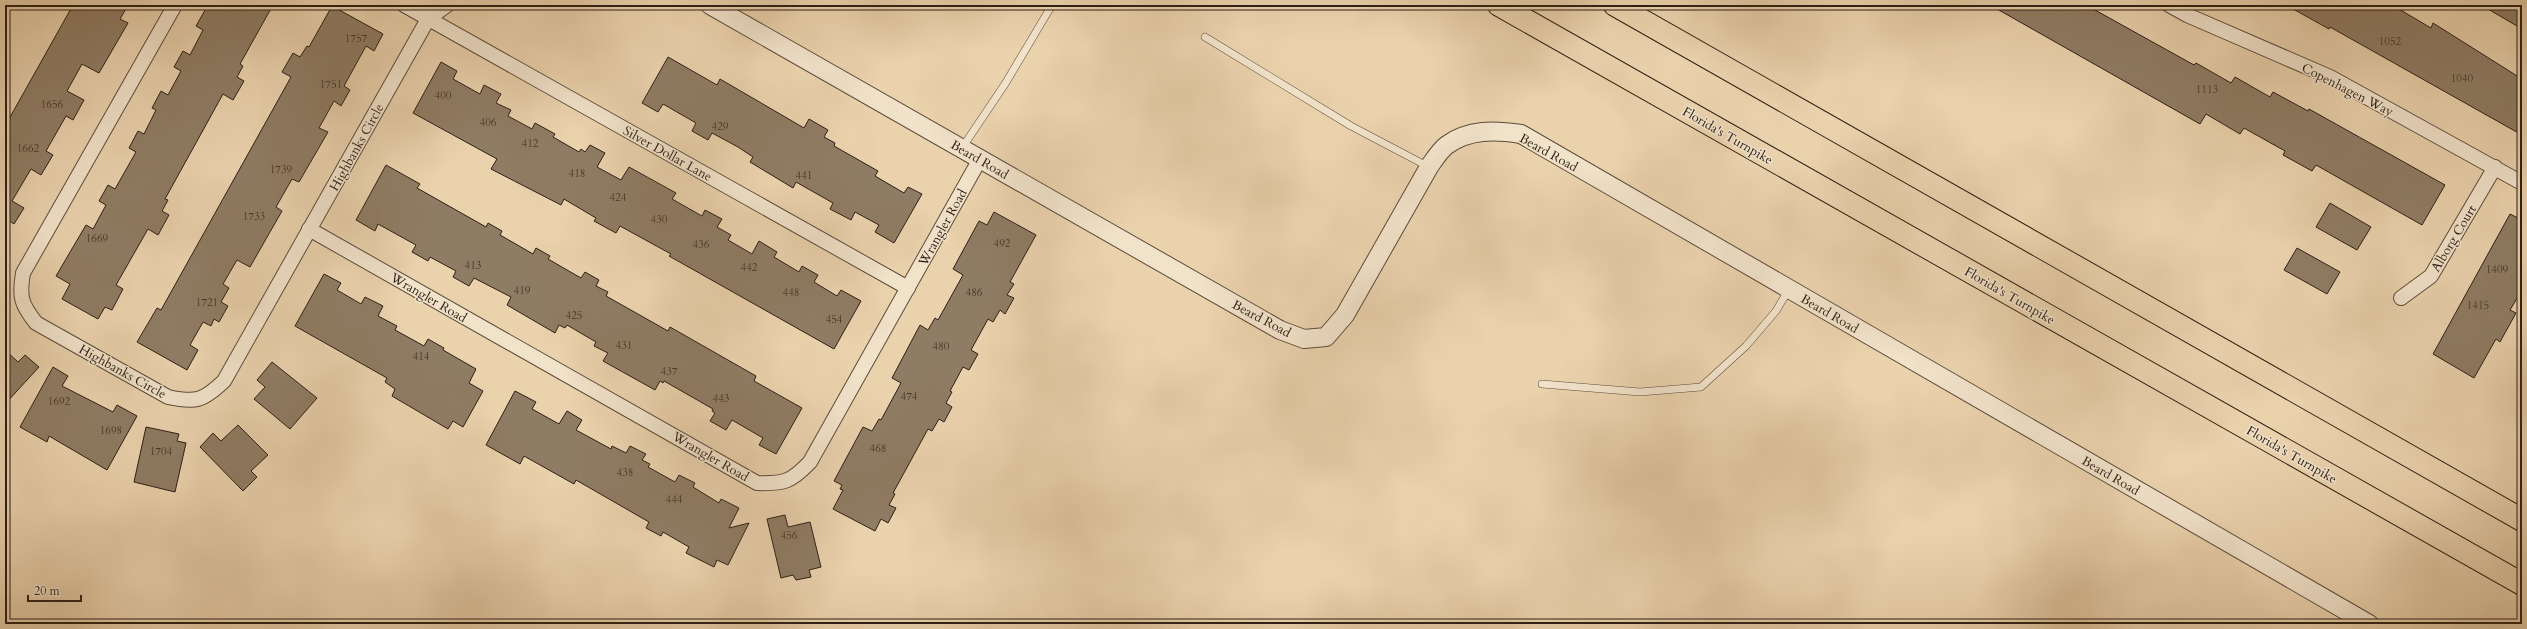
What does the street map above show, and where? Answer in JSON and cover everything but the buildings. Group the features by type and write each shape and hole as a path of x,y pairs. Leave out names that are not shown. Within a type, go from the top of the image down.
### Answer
{"highway":[{"name":"Florida's Turnpike","path":"1499,5 2522,584"},
{"path":"1615,5 2522,520"}],"street":[{"name":"Highbanks Circle","path":"175,5 23,273 20,291 23,307 36,323 168,397 190,402 208,396 224,381 309,229 427,12"},
{"path":"404,5 427,12 447,5"},
{"name":"Beard Road","path":"710,5 1280,330 1304,339 1326,337 1345,315 1429,167 1446,146 1469,133 1500,131 1521,134 1789,289 2350,619 2369,624"},
{"name":"Copenhagen Way","path":"2169,5 2187,15 2330,77 2522,183"},
{"name":"Silver Dollar Lane","path":"427,12 908,288"},
{"name":"Wrangler Road","path":"309,229 757,483 779,484 795,478 810,462 980,159"},
{"name":"Alborg Court","path":"2401,298 2431,276 2495,167"}],"lane":[{"path":"962,148 1005,84 1052,5"},
{"path":"1204,37 1352,126 1429,167"},
{"path":"1542,384 1640,392 1701,387 1746,346 1776,311 1789,289"}]}
